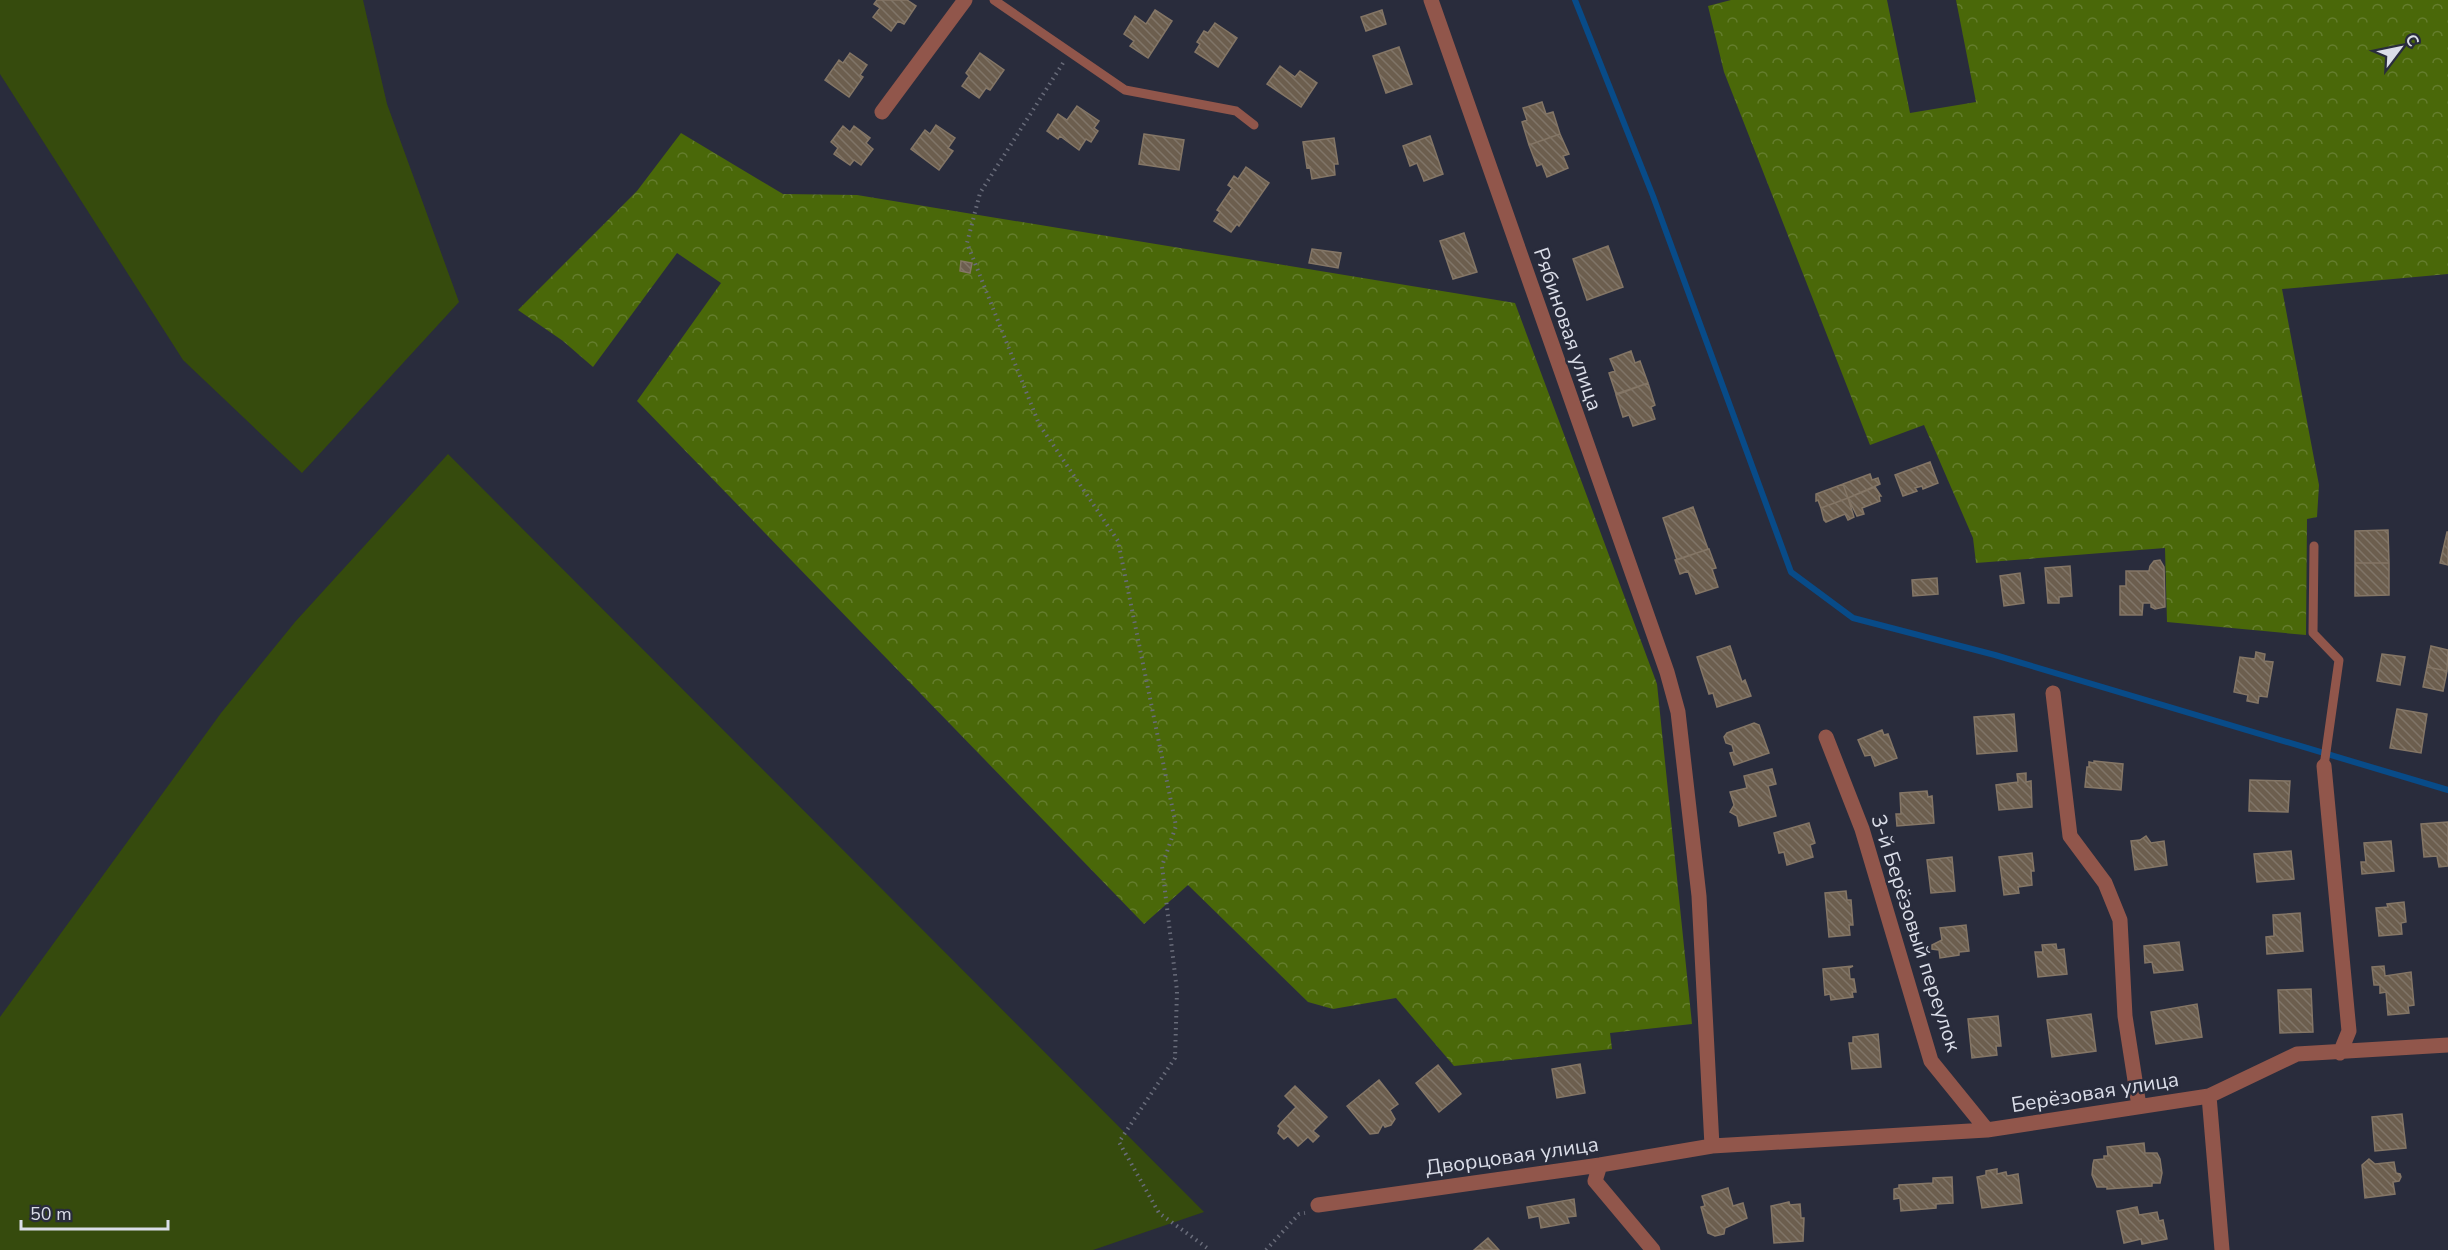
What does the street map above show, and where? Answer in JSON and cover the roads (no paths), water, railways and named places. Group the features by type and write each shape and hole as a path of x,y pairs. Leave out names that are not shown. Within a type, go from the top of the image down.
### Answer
{"street":[{"path":"882,112 965,0"},
{"name":"Рябиновая улица","path":"1431,0 1678,712 1699,896 1712,1146"},
{"path":"2053,693 2070,836 2105,883 2120,920 2125,1016 2139,1106"},
{"name":"3-й Берёзовый переулок","path":"1826,737 1862,829 1931,1061 1987,1130"},
{"path":"2324,766 2349,1032 2340,1053"},
{"name":"Берёзовая улица","path":"1712,1146 1987,1130 2209,1096 2297,1054 2448,1045"},
{"name":"Берёзовая улица","path":"2209,1096 2222,1250"},
{"name":"Дворцовая улица","path":"1318,1205 1600,1165 1712,1146"},
{"path":"1600,1165 1595,1181 1653,1250"}],"lane":[{"path":"994,0 1125,90 1236,111 1254,125"},
{"path":"2314,546 2313,633 2339,660 2324,766"}],"waterway":[{"path":"1575,0 1653,196 1791,572 1853,618 1995,655 2448,790"}]}
